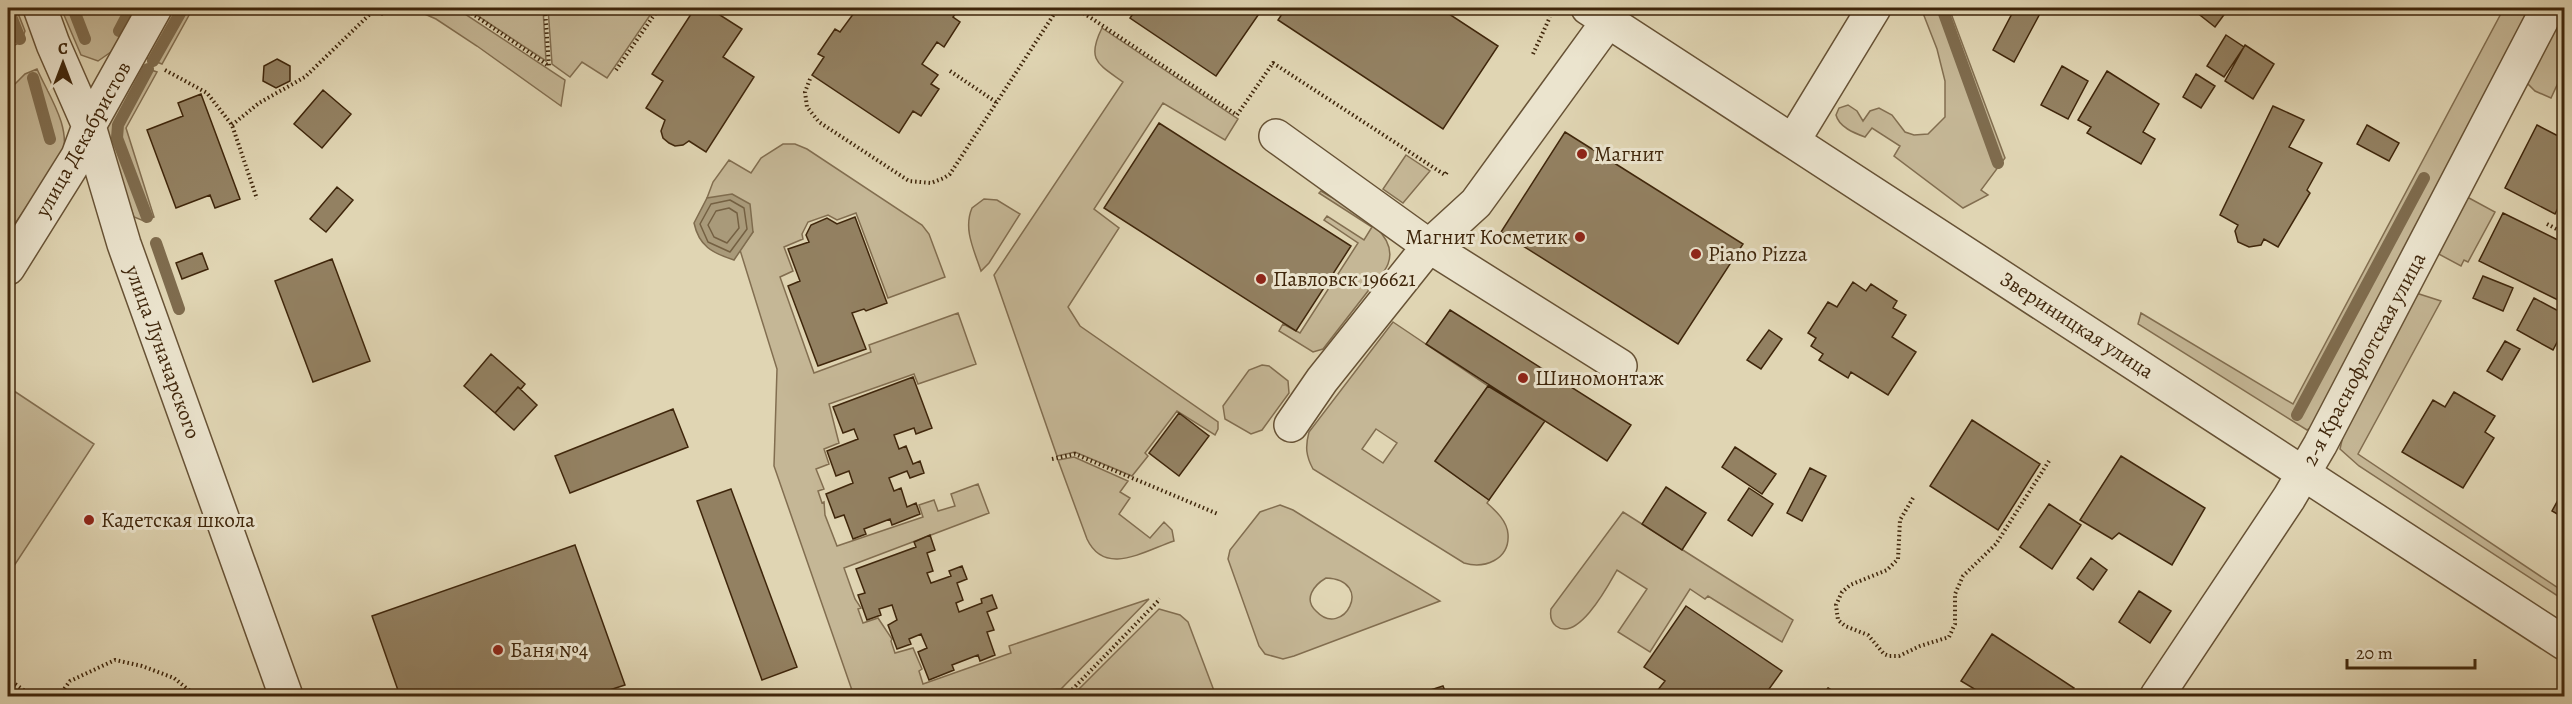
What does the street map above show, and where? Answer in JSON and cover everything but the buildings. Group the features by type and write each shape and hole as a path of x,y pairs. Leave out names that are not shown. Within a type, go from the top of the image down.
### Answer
{"street":[{"name":"улица Луначарского","path":"40,8 52,44 89,126 124,244 286,696"},
{"name":"улица Декабристов","path":"8,268 78,156 89,126 155,8"},
{"path":"1792,141 1874,8"},
{"name":"2-я Краснофлотская улица","path":"2157,696 2289,498 2320,445 2548,8"},
{"path":"1291,424 1322,380 1429,246 1476,203 1599,14"},
{"name":"Звериницкая улица","path":"1599,14 2565,643"},
{"path":"1276,136 1429,246 1620,366"}],"path":[{"path":"464,8 549,66 545,8"},
{"path":"616,70 659,8"},
{"path":"810,79 805,92 807,107 819,122 909,181 931,183 950,174 1058,8"},
{"path":"1076,8 1237,115 1273,63 1445,175 1452,166"},
{"path":"1527,62 1553,13"},
{"path":"232,125 260,103 305,77 370,14"},
{"path":"159,68 189,81 207,93 232,125 256,199"},
{"path":"950,71 996,102"},
{"path":"2547,224 2565,233"},
{"path":"1052,459 1075,454 1218,514"},
{"path":"1913,498 1900,520 1898,559 1887,570 1850,585 1838,596 1836,605 1836,615 1841,623 1868,635 1884,654 1894,657 1948,637 1955,624 1956,590 1963,576 1996,544 2049,461"},
{"path":"1066,696 1160,599"},
{"path":"59,696 70,681 115,660 142,666 174,678 196,696"},
{"path":"8,679 32,696"},
{"path":"369,696 375,694"}],"shaded area":[{"path":"8,8 16,8 25,31 21,42 13,46 8,32"},
{"path":"61,8 142,8 118,47 98,61 81,55"},
{"path":"168,8 193,8 162,64 141,56"},
{"path":"411,8 456,8 565,80 561,106 436,19"},
{"path":"466,8 543,8 546,61"},
{"path":"548,8 655,8 607,78 582,62 570,77 552,64"},
{"path":"1921,8 1949,8 2005,158 1981,190 1988,195 1963,208 1894,156 1900,146 1872,128 1865,137 1852,131 1840,123 1836,115 1839,108 1848,105 1857,111 1863,121 1870,111 1879,108 1892,115 1905,132 1914,135 1928,134 1945,117 1945,81 1937,49"},
{"path":"2504,8 2532,8 2311,427 2307,430 2138,324 2141,313 2293,404"},
{"path":"2564,9 2564,70 2551,98 2535,91 2526,82 2559,10"},
{"path":"1102,28 1238,119 1225,140 1163,103 1094,209 1119,228 1068,307 1080,326 1218,422 1215,435 1177,411 1145,453 1148,456 1132,476 1075,452 1057,456 994,275 1123,82 1097,60 1095,47"},
{"path":"137,65 157,72 126,128 154,217 144,221 134,217 106,141 105,129"},
{"path":"37,69 58,112 64,135 64,146 62,157 9,232 8,91 25,74"},
{"path":"783,144 795,144 807,149 922,225 929,234 945,277 888,298 856,213 837,220 828,215 808,222 802,234 803,239 784,247 793,271 780,277 814,373 871,352 869,345 958,313 976,364 918,384 914,374 829,404 839,443 824,449 829,464 816,469 824,489 818,491 822,503 824,502 825,515 837,546 923,517 919,505 934,500 938,511 955,506 951,494 978,484 989,513 844,568 855,599 861,608 858,609 863,623 878,618 892,639 895,653 913,648 922,669 919,671 923,684 1011,653 1009,646 1149,599 1061,689 1047,690 1041,696 854,696 774,466 777,369 740,250 753,232 707,198 713,182 729,160 751,173 761,158"},
{"path":"1406,155 1430,171 1403,203 1383,189"},
{"path":"1321,191 1368,220 1386,240 1390,252 1388,264 1381,276 1372,287 1370,286 1323,349 1313,352 1279,331 1283,324 1300,333 1358,243 1324,220 1327,216 1364,240 1372,227 1319,193"},
{"path":"2469,198 2495,212 2468,262 2464,260 2461,266 2435,252 2464,199"},
{"path":"984,199 997,200 1020,214 989,263 981,271 970,240 969,224 972,208"},
{"path":"2413,292 2441,301 2358,454 2564,592 2564,600 2359,466 2340,449 2345,427"},
{"path":"1393,322 1488,386 1435,461 1489,500 1487,503 1506,525 1508,543 1505,550 1500,556 1487,563 1472,565 1464,563 1313,469 1307,451 1309,432","holes":["1376,429 1397,443 1383,463 1362,449"]},
{"path":"1262,365 1269,366 1288,381 1289,393 1262,430 1251,434 1225,419 1223,406 1249,370"},
{"path":"8,387 94,444 8,575"},
{"path":"1074,457 1128,481 1120,492 1130,498 1119,514 1150,538 1164,522 1172,530 1174,541 1126,558 1104,557 1095,550 1087,539 1058,460"},
{"path":"1280,505 1293,510 1440,601 1294,656 1283,659 1265,654 1259,646 1228,559 1230,550 1260,512","holes":["1326,578 1341,581 1349,588 1352,597 1350,606 1344,614 1336,618 1326,618 1312,606 1310,597 1314,588"]},
{"path":"1623,512 1793,620 1782,642 1708,596 1705,599 1690,589 1650,652 1618,632 1647,589 1617,570 1592,610 1583,619 1565,629 1556,626 1551,618 1551,609"},
{"path":"1159,609 1180,615 1188,622 1216,696 1072,696"}],"water":[{"path":"732,194 750,204 753,232 734,260 708,248 699,237 694,223 707,198"}],"waterway":[{"path":"73,8 85,39"},
{"path":"119,31 131,8"},
{"path":"153,61 183,8"},
{"path":"1942,8 1998,163"},
{"path":"8,9 20,39"},
{"path":"147,217 117,138 118,125 148,69"},
{"path":"33,78 50,139"},
{"path":"2297,415 2424,178"},
{"path":"156,243 179,309"}],"place":[{"name":"Магнит","path":"1582,154"},
{"name":"Магнит Косметик","path":"1580,237"},
{"name":"Piano Pizza","path":"1696,254"},
{"name":"Павловск 196621","path":"1261,279"},
{"name":"Шиномонтаж","path":"1523,378"},
{"name":"Кадетская школа","path":"89,520"},
{"name":"Баня №4","path":"498,650"}]}
